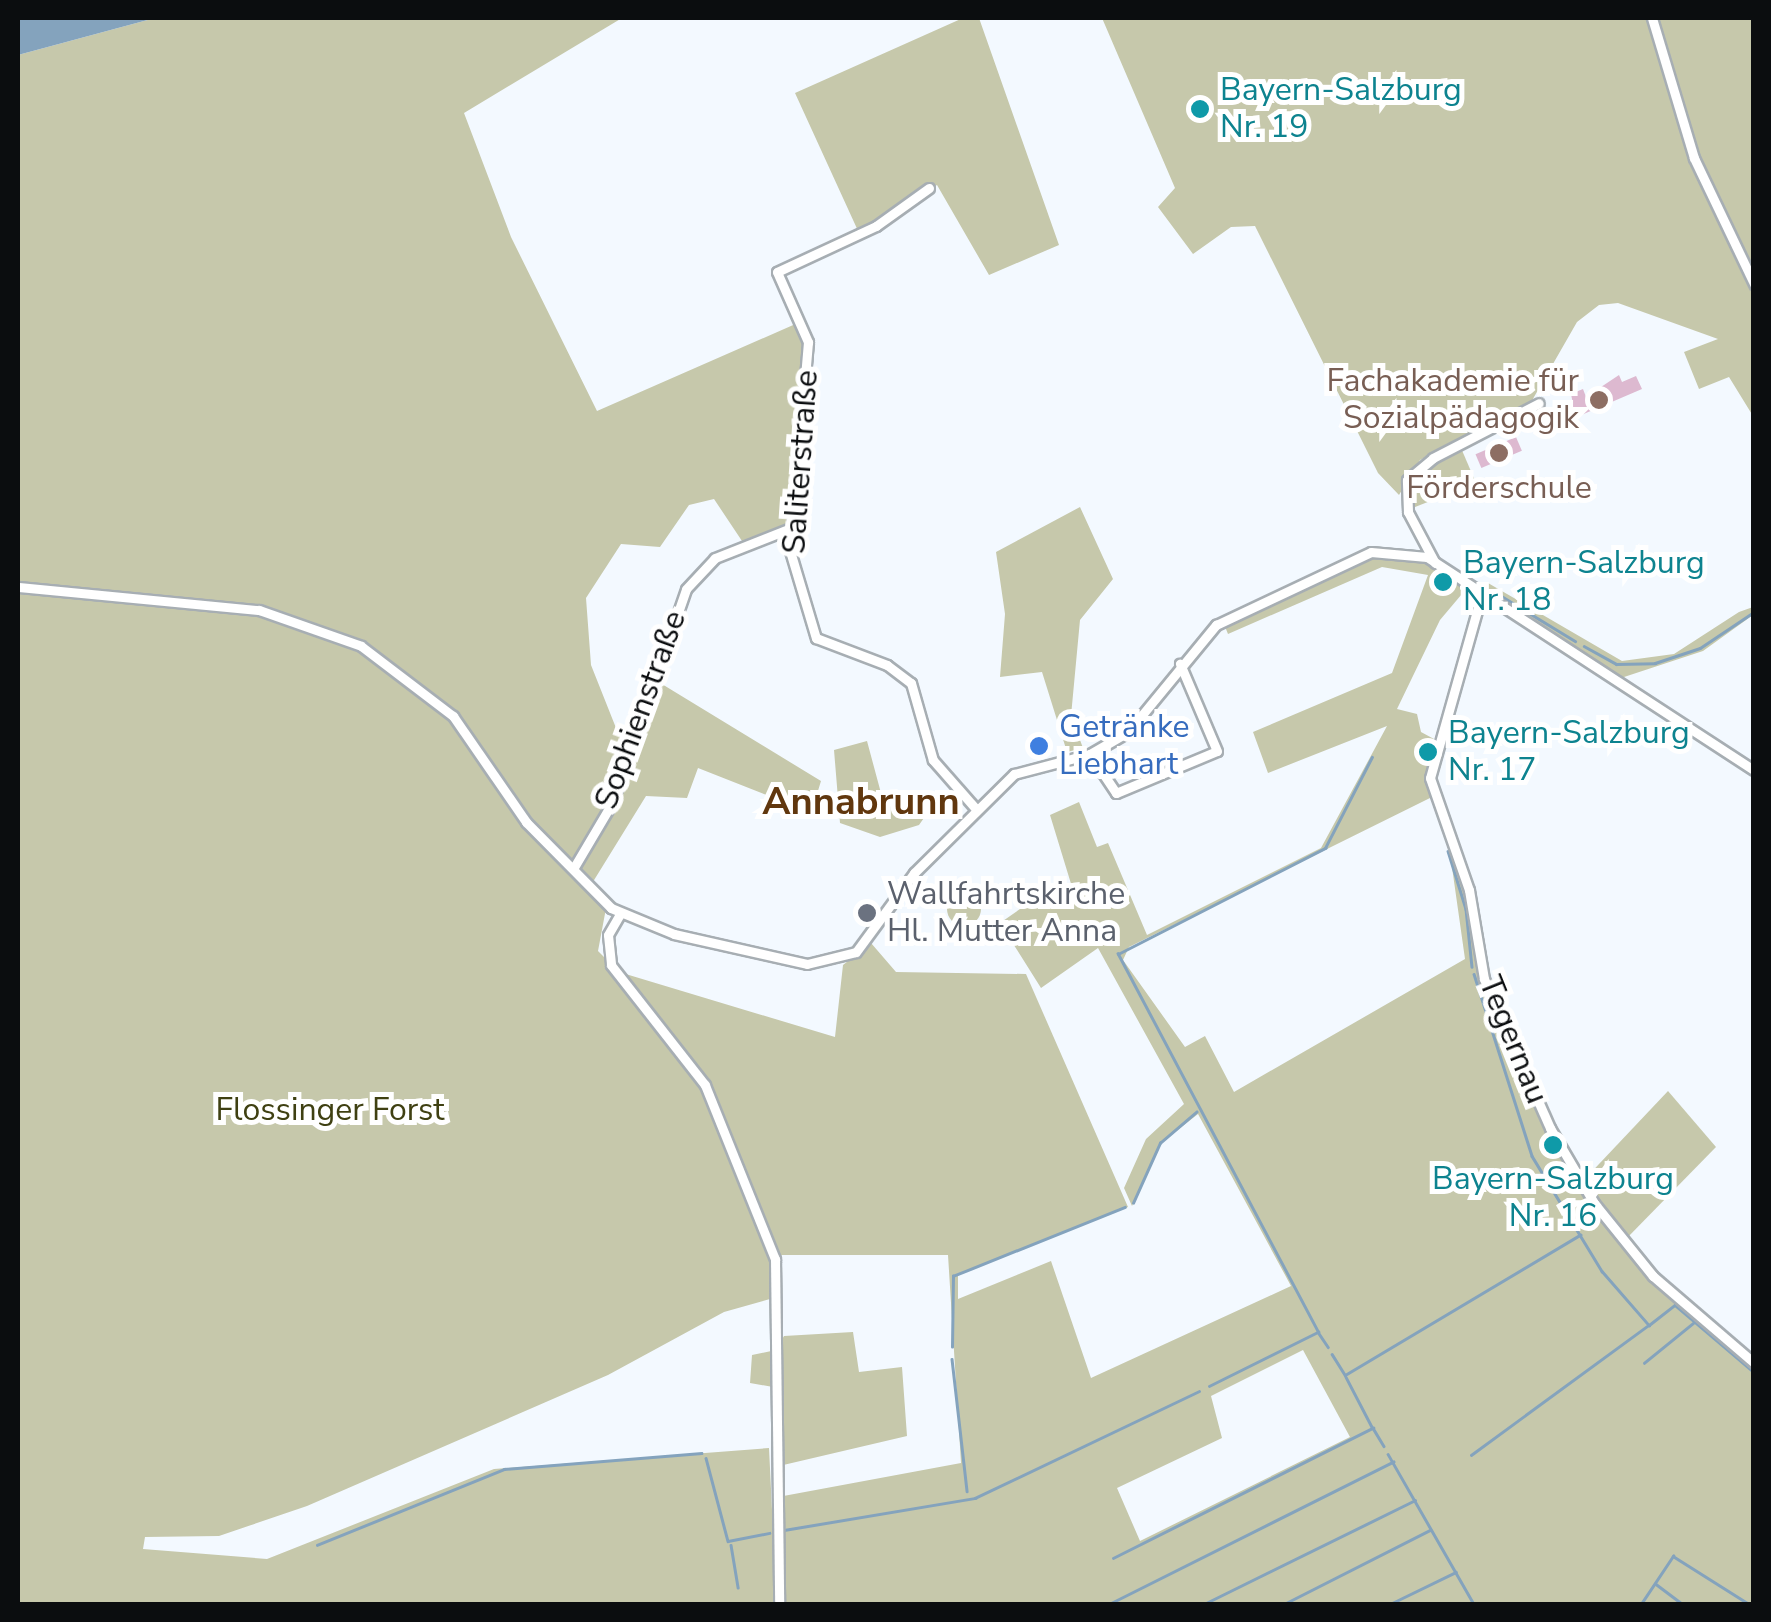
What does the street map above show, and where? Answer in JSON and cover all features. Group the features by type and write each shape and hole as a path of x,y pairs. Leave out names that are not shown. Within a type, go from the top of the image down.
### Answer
{"street":[{"path":"1652,18 1694,158 1754,284"},
{"name":"Saliterstraße","path":"929,188 876,226 777,272 808,342 790,551 816,638 888,665 911,683 933,760 976,809"},
{"path":"1435,562 1408,512 1407,480 1432,458 1540,403"},
{"name":"Sophienstraße","path":"572,869 612,803 686,589 715,558 774,540 791,528"},
{"path":"774,540 790,551"},
{"path":"18,587 260,610 361,646 453,716 519,813 620,914 749,954 840,961 862,946 884,908 976,809 1028,765 1090,754 1139,722 1180,664 1237,610 1370,552 1402,550 1435,562 1754,770"},
{"name":"Tegernau","path":"1482,594 1430,778 1470,890 1484,979 1550,1128 1594,1203 1652,1276 1754,1363"},
{"path":"1090,754 1116,793 1217,751 1180,664"},
{"path":"620,914 608,936 611,965 705,1085 775,1259 782,1299 774,1449 779,1604"}],"green space":[{"name":"Flossinger Forst","path":"155,18 622,18 464,113 511,237 597,411 800,322 806,337 788,523 744,544 714,499 689,505 660,547 621,544 586,598 591,665 618,733 637,740 652,678 821,781 817,794 782,801 698,768 687,798 646,796 591,885 607,903 598,951 619,972 835,1037 843,965 871,943 896,972 1026,974 1128,1207 958,1275 958,1299 1051,1261 1091,1378 1291,1286 1198,1114 1160,1144 1132,1206 1124,1188 1146,1139 1184,1104 1098,948 1041,988 1000,923 1040,895 1072,887 1050,815 1079,802 1097,847 1108,843 1147,935 1321,848 1387,726 1268,773 1253,732 1392,673 1428,575 1382,567 1228,634 1224,624 1370,555 1417,558 1467,588 1440,620 1397,709 1417,714 1421,732 1434,739 1430,798 1129,947 1123,960 1185,1047 1205,1036 1234,1092 1465,959 1449,846 1465,883 1480,972 1568,1169 1627,1248 1753,1365 1753,1604 18,1604 18,55","holes":["771,1255 948,1255 961,1463 778,1497 776,1591 769,1448 494,1469 267,1559 143,1549 145,1537 219,1536 307,1506 608,1375 724,1312 777,1297","1303,1350 1350,1437 1140,1541 1117,1488 1222,1438 1211,1396"]},
{"path":"963,18 979,18 1059,245 989,275 937,185 859,233 795,93"},
{"path":"1102,18 1649,18 1690,158 1753,293 1753,416 1729,377 1699,389 1684,352 1718,339 1618,303 1599,305 1577,322 1530,404 1420,460 1399,495 1378,473 1255,226 1231,227 1193,254 1158,207 1175,188"},
{"path":"1656,18 1753,18 1753,278 1698,158"},
{"path":"1461,448 1476,483 1410,509 1414,476"},
{"path":"1080,507 1113,579 1080,620 1071,716 1083,748 1067,752 1042,672 1000,677 1005,614 996,552"},
{"path":"1488,583 1622,661 1674,654 1739,612 1753,607 1753,615 1703,651 1621,678 1480,586"},
{"path":"867,741 885,808 943,791 919,825 880,837 840,823 834,750"},
{"path":"964,892 976,897 981,909 976,921 964,926 952,921 947,909 952,897"},
{"path":"1668,1091 1716,1147 1626,1239 1582,1182"},
{"path":"853,1332 859,1372 902,1367 907,1436 779,1466 773,1387 750,1383 752,1355 776,1350 784,1336"}],"water":[{"path":"18,18 155,18 18,55"}],"building":[{"name":"Fachakademie für Sozialpädagogik","path":"1619,375 1622,382 1636,376 1642,389 1565,422 1560,410 1573,404 1571,394 1583,389 1586,397"},
{"name":"Förderschule","path":"1516,437 1522,451 1481,468 1475,454"}],"waterway":[{"path":"1495,592 1575,641"},
{"path":"1584,646 1616,664 1655,663 1700,648 1754,612"},
{"path":"1318,1332 1118,954 1325,848 1372,757"},
{"path":"1448,851 1466,909 1472,967"},
{"path":"1474,974 1532,1156 1602,1271 1649,1325 1675,1305 1754,1372"},
{"path":"1133,1203 1160,1143 1196,1112"},
{"path":"952,1347 953,1276 1125,1207"},
{"path":"1332,1354 1345,1375 1580,1235"},
{"path":"1644,1363 1693,1323"},
{"path":"1471,1455 1647,1326"},
{"path":"1209,1386 1318,1332 1328,1347"},
{"path":"952,1359 967,1491"},
{"path":"1346,1377 1372,1427"},
{"path":"784,1530 975,1498 1199,1391"},
{"path":"1113,1558 1373,1428 1384,1446"},
{"path":"317,1545 504,1469 701,1453"},
{"path":"1388,1454 1474,1604"},
{"path":"706,1458 728,1541 769,1533"},
{"path":"1109,1604 1393,1462"},
{"path":"1204,1604 1415,1500"},
{"path":"1284,1604 1430,1530"},
{"path":"731,1545 738,1587"},
{"path":"1641,1604 1673,1556 1749,1604"},
{"path":"1390,1604 1456,1572"},
{"path":"1656,1584 1683,1604"}],"place":[{"name":"Bayern-Salzburg Nr. 19","path":"1200,109"},
{"name":"Fachakademie für Sozialpädagogik","path":"1599,400"},
{"name":"Förderschule","path":"1499,453"},
{"name":"Bayern-Salzburg Nr. 18","path":"1443,582"},
{"name":"Getränke Liebhart","path":"1039,746"},
{"name":"Bayern-Salzburg Nr. 17","path":"1428,752"},
{"name":"Wallfahrtskirche Hl. Mutter Anna","path":"867,913"},
{"name":"Bayern-Salzburg Nr. 16","path":"1553,1145"}],"district":[{"name":"Annabrunn","path":"861,802"}]}
